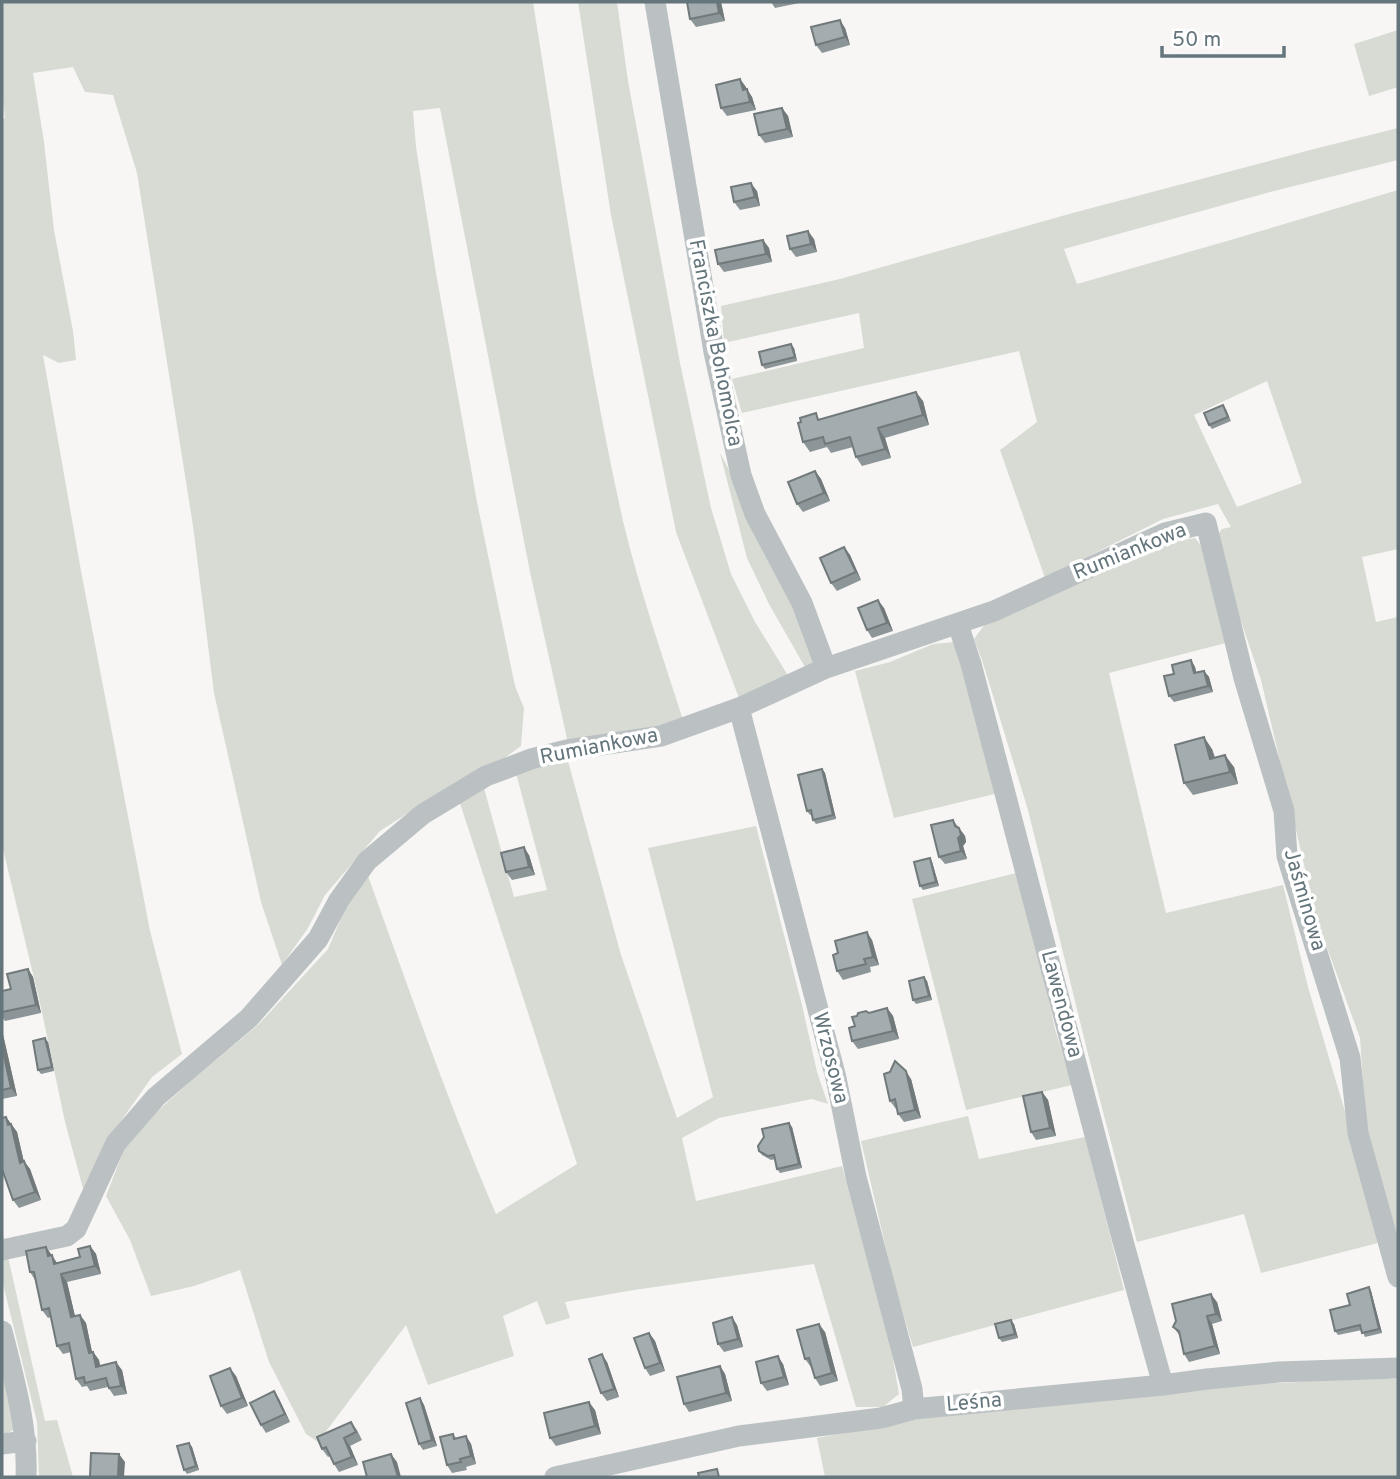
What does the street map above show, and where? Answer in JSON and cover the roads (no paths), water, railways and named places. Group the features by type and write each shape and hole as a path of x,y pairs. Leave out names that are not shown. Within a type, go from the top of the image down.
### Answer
{"street":[{"name":"Franciszka Bohomolca","path":"655,2 714,352 741,475 755,514 802,603 826,668"},
{"name":"Rumiankowa","path":"2,1250 67,1236 76,1229 116,1143 156,1097 249,1018 318,939 339,900 367,861 423,814 486,776 567,750 661,736 739,708 826,668 994,611 1165,533 1206,523"},
{"name":"Jaśminowa","path":"1206,523 1244,678 1284,811 1287,856 1350,1058 1358,1133 1398,1277"},
{"name":"Lawendowa","path":"958,624 975,677 1163,1385"},
{"name":"Wrzosowa","path":"739,708 836,1078 856,1177 912,1389 914,1409"},
{"path":"2,1331 26,1441 26,1477"},
{"name":"Leśna","path":"555,1477 738,1436 881,1418 914,1409 1279,1372 1398,1368"},
{"path":"2,1444 26,1441"}]}
